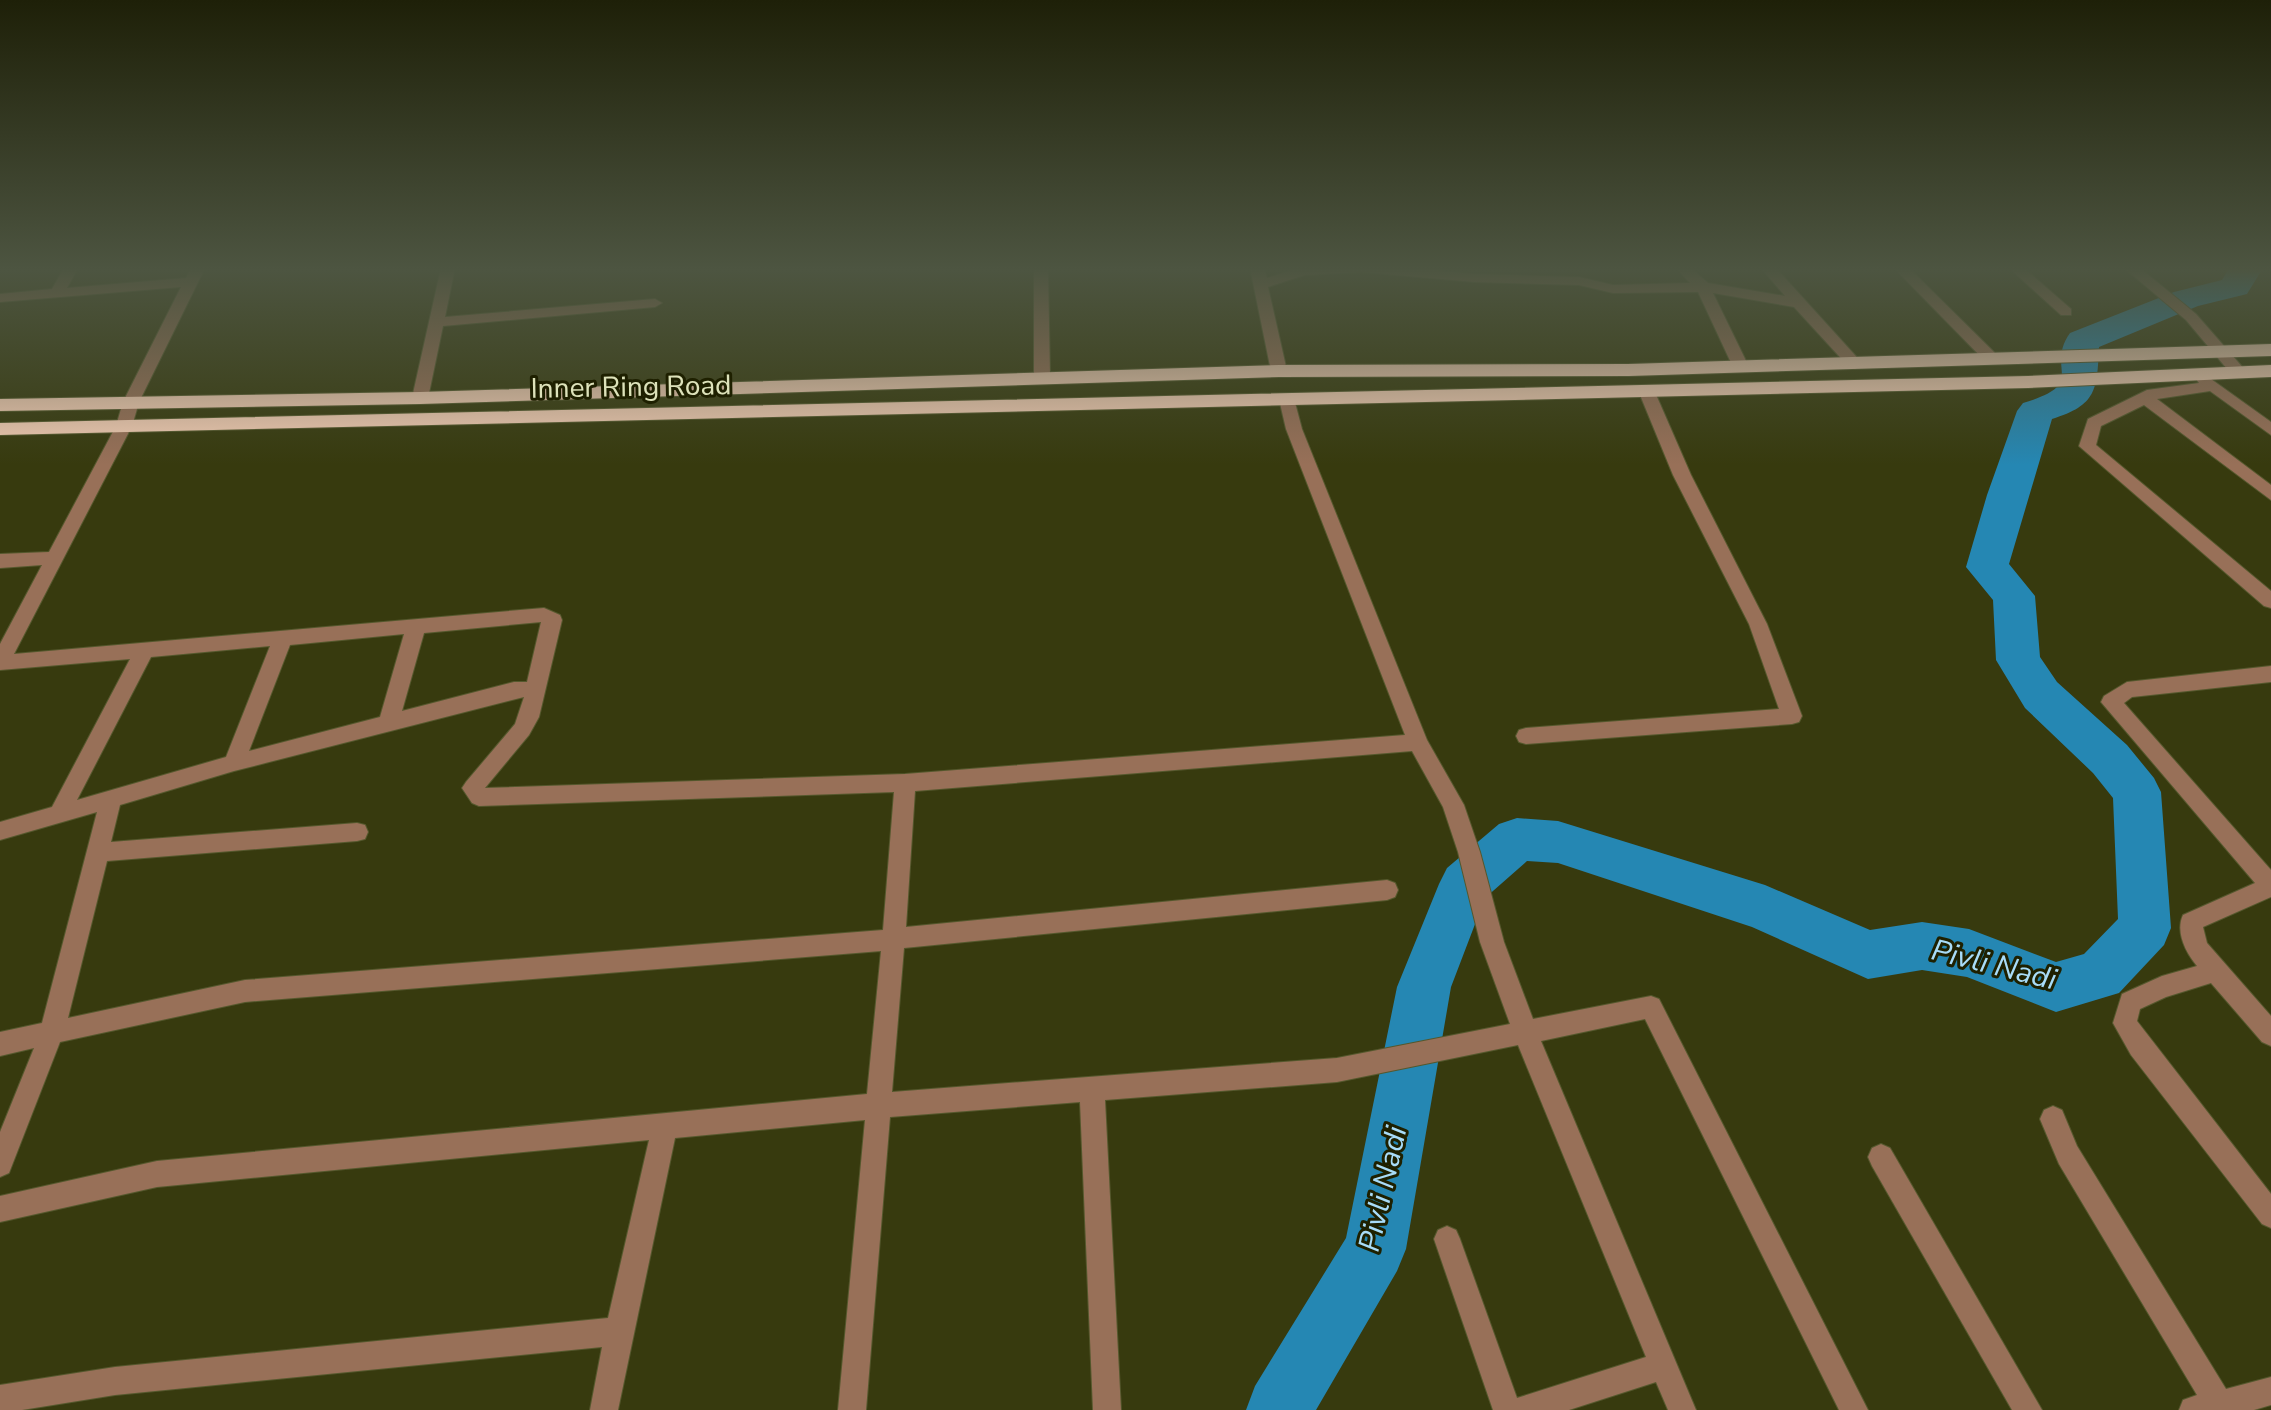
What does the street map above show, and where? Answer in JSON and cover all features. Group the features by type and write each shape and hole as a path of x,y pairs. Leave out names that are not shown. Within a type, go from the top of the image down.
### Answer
{"highway":[{"name":"Inner Ring Road","path":"0,405 420,398 1279,371 1741,367 2271,350"},
{"name":"Inner Ring Road","path":"0,429 2123,378 2205,380 2271,371"}],"street":[{"path":"0,662 124,426 131,402 165,334"},
{"path":"420,398 434,334"},
{"path":"1042,334 1042,377"},
{"path":"1271,334 1279,371"},
{"path":"1725,334 1741,367"},
{"path":"1827,334 1855,364"},
{"path":"1967,334 1993,360"},
{"path":"2206,334 2239,373"},
{"path":"2271,430 2205,380 2146,398 2094,423 2087,446 2271,601"},
{"path":"1526,736 1792,716 1758,624 1682,475 1646,390"},
{"path":"2146,398 2271,494"},
{"path":"1287,399 1294,429 1418,742 1453,805 1469,852 1492,942 1526,1034 1682,1410"},
{"path":"0,561 53,558"},
{"path":"0,662 544,615 553,620 535,689 536,705 530,720 480,775 473,788 479,797 905,783 1418,742"},
{"path":"389,722 416,627"},
{"path":"234,763 283,637"},
{"path":"58,816 144,651"},
{"path":"2271,674 2127,690 2111,702 2271,886 2191,922 2196,948 2271,1034"},
{"path":"0,831 234,763 514,690 535,689"},
{"path":"852,1410 905,783"},
{"path":"0,1164 52,1033 111,800"},
{"path":"98,852 357,832"},
{"path":"0,1044 245,991 857,945 1387,890"},
{"path":"2215,971 2162,987 2130,1002 2125,1023 2140,1047 2271,1215"},
{"path":"0,1209 157,1174 877,1106 1337,1070 1651,1007 1854,1410"},
{"path":"1092,1089 1107,1410"},
{"path":"2053,1119 2068,1155 2211,1408 2271,1391"},
{"path":"604,1410 665,1126"},
{"path":"1881,1157 2028,1410"},
{"path":"1447,1239 1507,1410"},
{"path":"0,1399 115,1381 619,1331"},
{"path":"1523,1410 1663,1366"}],"waterway":[{"name":"Pivli Nadi","path":"1279,1410 1375,1249 1424,987 1465,884 1517,839 1558,842 1765,908 1868,955 1922,946 1969,953 2056,987 2100,975 2145,928 2137,792 2110,759 2041,695 2018,660 2014,596 1987,567 2007,495 2036,411 2066,402 2079,384 2082,341 2100,334"}]}
